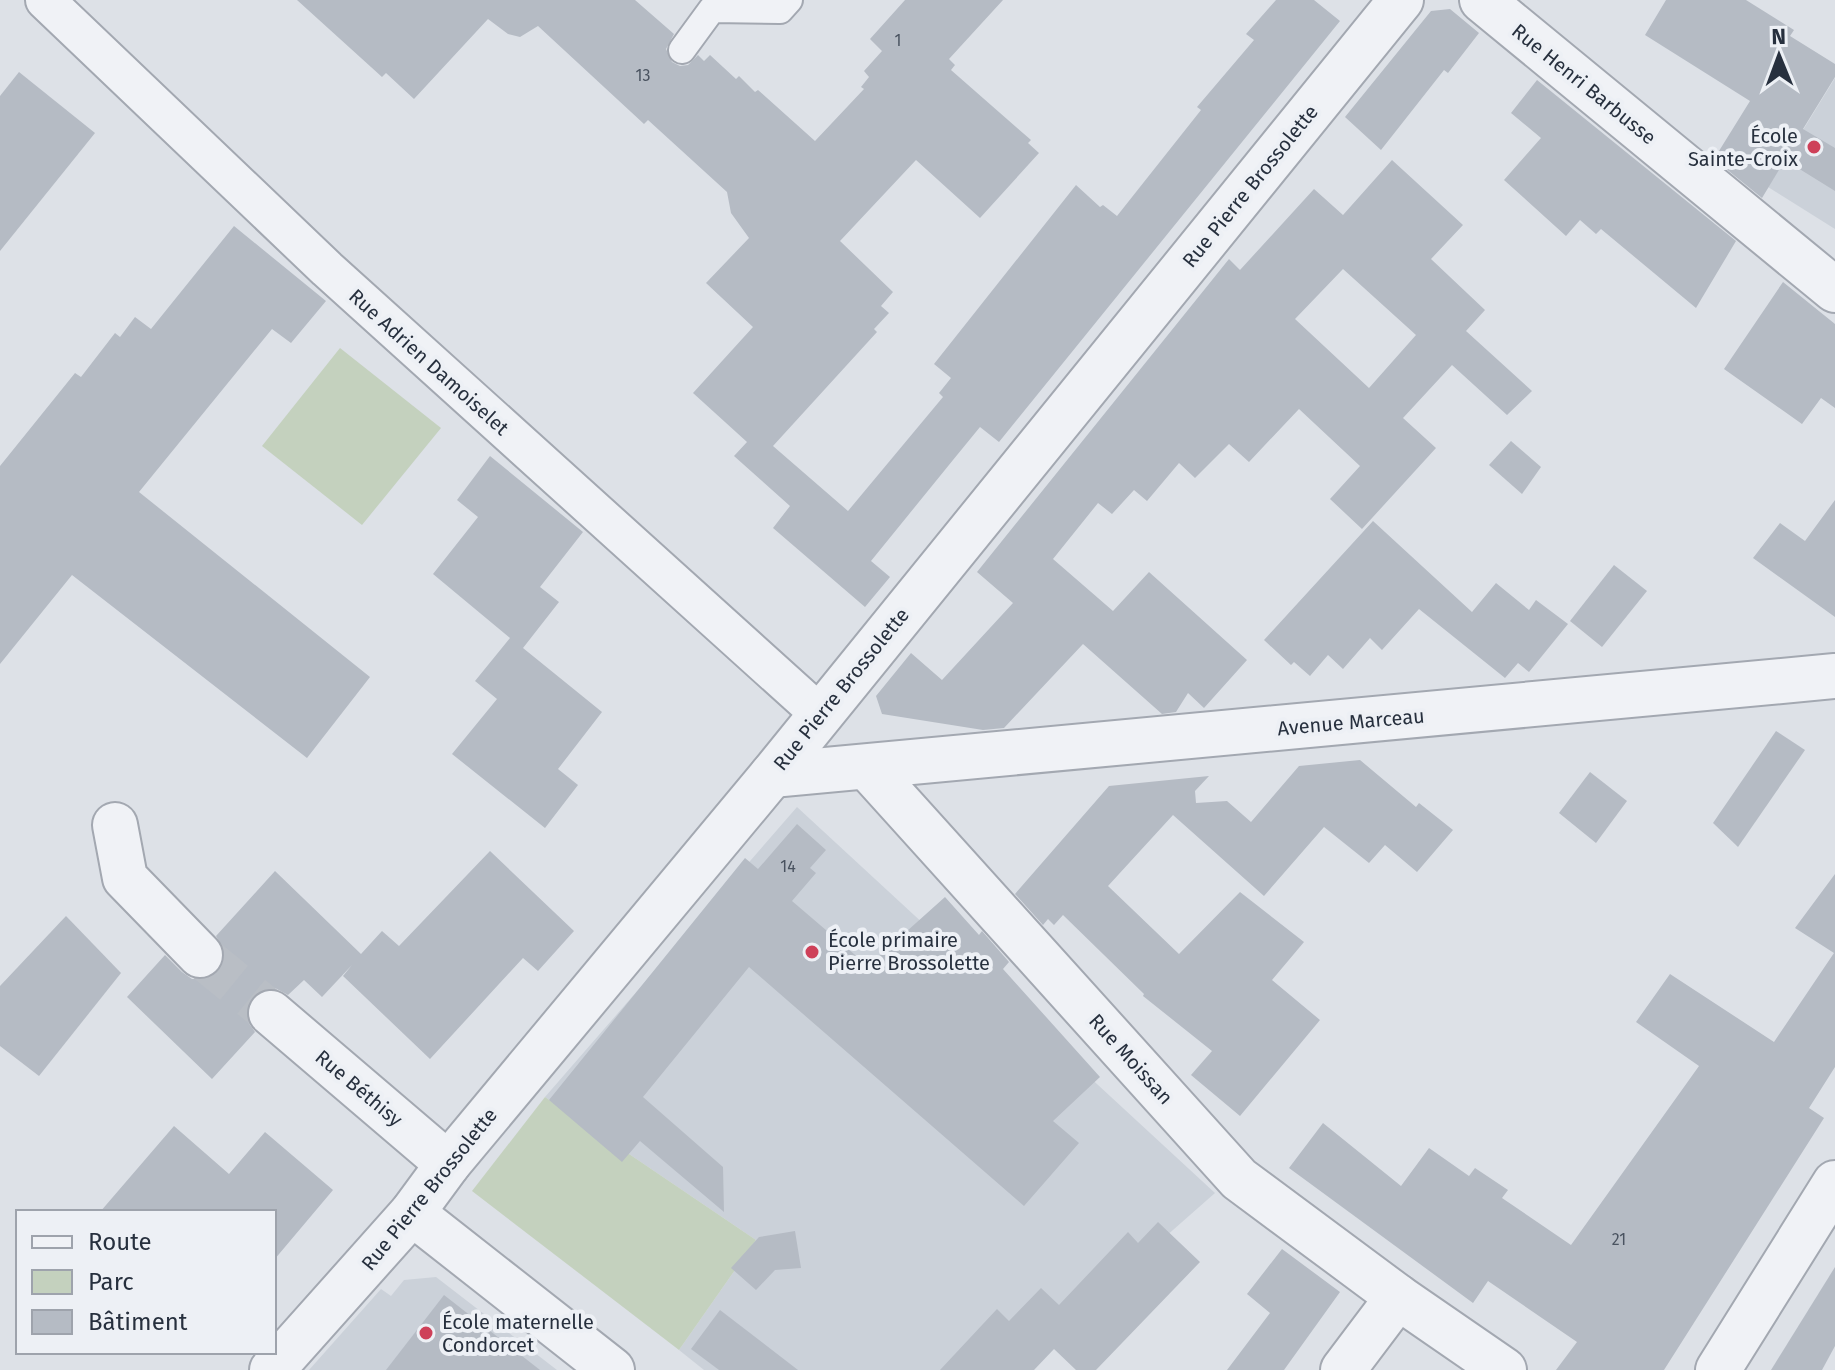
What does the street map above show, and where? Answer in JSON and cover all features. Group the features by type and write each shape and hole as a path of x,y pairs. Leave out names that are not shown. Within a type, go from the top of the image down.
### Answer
{"street":[{"name":"Rue Adrien Damoiselet","path":"45,0 327,269 821,715"},
{"name":"Rue Pierre Brossolette","path":"272,1370 412,1213 448,1164 772,775 1401,0"},
{"name":"Rue Henri Barbusse","path":"1482,0 1835,290"},
{"name":"Avenue Marceau","path":"867,767 1835,676"},
{"path":"772,775 867,767"},
{"name":"Rue Moissan","path":"867,767 1239,1179 1398,1297 1504,1370"},
{"path":"115,825 125,878 200,955"},
{"name":"Rue Béthisy","path":"271,1013 448,1164"},
{"path":"1718,1370 1835,1183"},
{"path":"412,1213 612,1370"},
{"path":"1343,1370 1398,1297"}],"lane":[{"path":"682,50 710,4 780,10 789,0"}],"shaded area":[{"name":"École Sainte-Croix","path":"1835,78 1835,229 1768,187"},
{"name":"École primaire Pierre Brossolette","path":"797,807 1215,1193 1014,1370 704,1370 679,1350 756,1240 545,1097"},
{"name":"École maternelle Condorcet","path":"436,1277 557,1370 309,1370 381,1289 391,1296 404,1280"}],"green space":[{"path":"340,348 441,428 362,525 262,446"},
{"path":"545,1097 756,1240 679,1350 472,1191"}],"building":[{"path":"297,0 635,0 674,34 666,49 672,62 680,66 688,65 698,55 704,61 710,55 736,79 739,76 755,92 758,90 815,141 864,89 861,87 869,77 864,71 882,51 870,39 905,0 1003,0 949,59 955,65 951,70 1031,140 1028,143 1039,153 980,218 916,160 840,241 893,292 881,306 889,313 874,329 877,332 773,446 848,511 943,397 939,393 951,378 934,364 1076,185 1100,207 1103,205 1117,216 1201,110 1197,107 1254,40 1246,34 1276,0 1314,0 1340,21 999,442 980,427 871,561 890,577 865,607 773,528 790,506 734,456 747,442 693,393 753,327 706,283 749,238 731,213 727,192 648,120 644,124 538,26 520,37 508,34 488,19 414,99 386,73 382,77"},
{"path":"1666,0 1746,0 1794,30 1790,36 1835,64 1835,77 1803,129 1835,148 1835,191 1785,160 1762,198 1714,159 1750,101 1645,35"},
{"path":"1450,9 1479,33 1448,73 1444,70 1381,150 1345,117 1431,11"},
{"path":"19,72 95,133 0,251 0,96"},
{"path":"1537,80 1736,241 1696,308 1601,229 1596,234 1580,220 1566,236 1504,180 1541,138 1511,113"},
{"path":"1392,160 1463,225 1431,259 1485,310 1466,331 1532,391 1507,415 1452,365 1403,418 1436,448 1362,529 1330,499 1360,466 1299,409 1249,462 1229,444 1195,478 1179,463 1147,501 1134,490 1112,514 1098,503 1053,559 1113,611 1149,572 1247,660 1204,708 1188,693 1176,712 1162,714 1083,644 1004,728 983,730 882,714 876,696 911,653 942,680 1013,603 977,572 1229,259 1240,270 1314,189 1343,215","holes":["1343,269 1416,335 1369,388 1295,319"]},
{"path":"234,226 326,301 291,343 272,329 139,492 370,677 307,758 72,575 0,664 0,466 75,373 81,377 115,333 120,337 135,317 151,329"},
{"path":"1783,282 1835,324 1835,408 1821,398 1802,424 1724,369"},
{"path":"1511,441 1541,467 1522,494 1489,465"},
{"path":"490,456 583,532 540,587 559,602 523,648 602,712 558,769 578,785 545,828 452,754 497,699 475,681 510,638 433,574 478,517 457,500"},
{"path":"1835,500 1835,617 1753,558 1780,523 1805,541"},
{"path":"1373,521 1472,612 1496,583 1529,610 1536,600 1568,624 1529,672 1518,663 1505,678 1419,609 1382,650 1370,638 1343,669 1328,655 1310,676 1294,662 1291,665 1264,640"},
{"path":"1614,565 1647,591 1602,647 1570,621"},
{"path":"1776,731 1805,750 1738,847 1713,823"},
{"path":"1360,760 1416,807 1419,803 1453,830 1417,872 1385,845 1369,863 1324,827 1264,896 1173,815 1108,886 1179,954 1240,892 1304,942 1272,980 1320,1020 1240,1116 1191,1075 1212,1051 1143,996 1063,915 1054,925 1048,919 1043,925 1015,894 1109,786 1209,776 1195,791 1196,803 1227,801 1251,822 1299,766"},
{"path":"1590,772 1627,801 1596,843 1559,813"},
{"path":"797,824 826,850 810,868 816,873 792,901 868,966 945,897 979,935 982,931 1009,962 1003,969 1100,1077 1053,1121 1079,1143 1024,1206 749,967 643,1097 723,1167 724,1212 640,1141 622,1162 549,1100 745,858 758,869"},
{"path":"490,851 574,931 538,971 523,958 430,1059 343,976 352,965 322,997 304,980 288,995 275,988 263,989 253,996 246,1009 248,1022 255,1032 212,1079 127,997 165,955 192,979 205,979 217,973 224,962 224,950 216,936 275,871 361,954 382,931 399,946"},
{"path":"1835,874 1835,1067 1809,1108 1824,1118 1664,1370 1556,1370 1577,1342 1488,1281 1473,1303 1289,1168 1323,1123 1401,1186 1429,1148 1469,1176 1475,1168 1508,1190 1502,1198 1571,1245 1699,1066 1636,1022 1670,974 1774,1042 1834,953 1795,928"},
{"path":"66,916 121,973 39,1076 0,1046 0,986"},
{"path":"174,1126 229,1174 265,1132 333,1190 276,1258 276,1210 102,1210"},
{"path":"1158,1222 1200,1262 1096,1370 1076,1370 1054,1349 1034,1370 940,1370 997,1309 1009,1321 1041,1288 1059,1305 1128,1232 1138,1243"},
{"path":"795,1231 801,1268 775,1270 756,1290 731,1268 759,1237"},
{"path":"1282,1249 1340,1292 1284,1370 1227,1370 1270,1313 1247,1294"},
{"path":"1835,1267 1835,1346 1822,1370 1771,1370"},
{"path":"444,1295 540,1370 386,1370"},
{"path":"720,1310 798,1370 719,1370 691,1349"}],"tunnel":[{"path":"200,955 271,1013"}],"place":[{"name":"École Sainte-Croix","path":"1814,147"},
{"name":"École primaire Pierre Brossolette","path":"812,952"},
{"name":"École maternelle Condorcet","path":"426,1333"}]}
